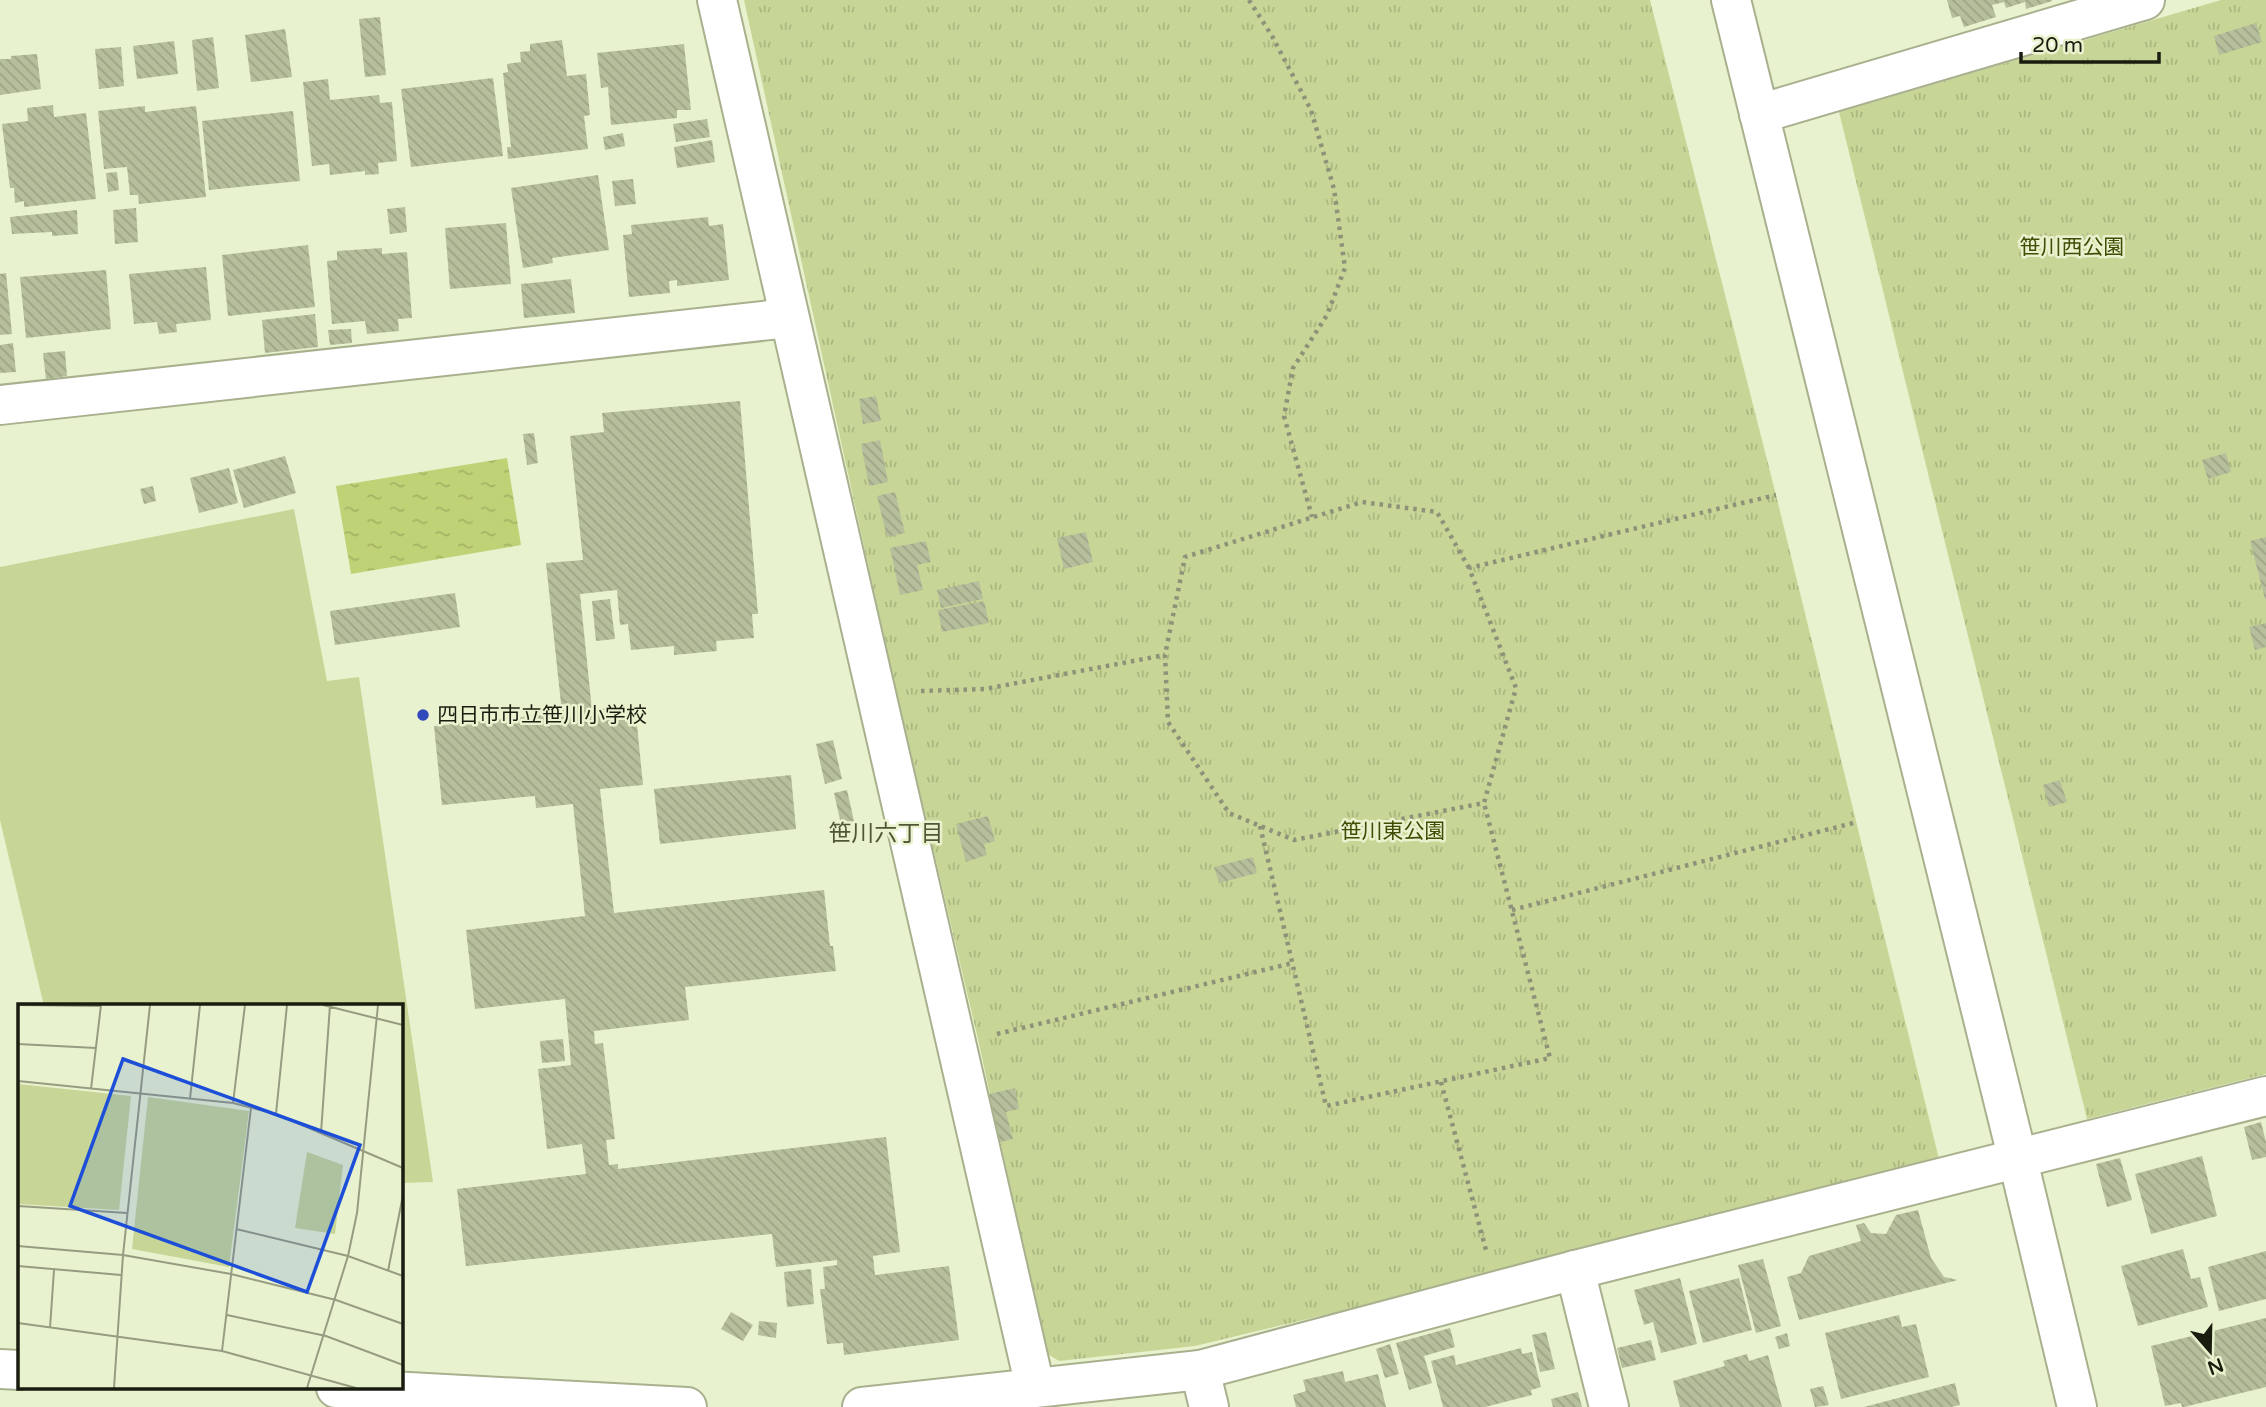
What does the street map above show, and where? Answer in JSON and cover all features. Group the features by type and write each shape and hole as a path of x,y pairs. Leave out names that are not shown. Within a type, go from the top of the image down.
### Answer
{"street":[{"path":"717,0 1035,1387"},
{"path":"1731,0 2077,1407"},
{"path":"1759,114 2145,0"},
{"path":"0,405 789,318"},
{"path":"862,1407 1200,1370 1575,1270 2266,1096"},
{"path":"1575,1270 1609,1407"},
{"path":"0,1369 18,1370"},
{"path":"1200,1370 1209,1407"},
{"path":"344,1390 377,1398 687,1407"}],"path":[{"path":"1249,0 1272,36 1311,110 1334,189 1345,268 1326,315 1293,368 1284,416 1312,517"},
{"path":"1469,568 1776,495"},
{"path":"1260,826 1326,1106 1550,1058 1484,803 1516,688 1469,568 1437,512 1362,502 1185,557 1165,655 1168,722 1229,813 1294,840 1484,803"},
{"path":"909,692 985,689 1165,655"},
{"path":"1511,910 1857,822"},
{"path":"991,1035 1293,963"},
{"path":"1441,1082 1489,1262"}],"green space":[{"name":"笹川東公園","path":"744,0 1650,0 1776,495 1939,1159 1492,1275 1195,1346 1059,1361 1046,1353 978,1039 896,692"},
{"name":"笹川西公園","path":"2221,0 2266,0 2266,1074 2087,1119 1839,112"},
{"path":"294,509 327,681 359,677 433,1182 402,1183 402,1004 44,1004 0,820 0,567"}],"water":[{"path":"507,458 521,545 351,574 336,486"}],"building":[{"path":"1947,0 2052,1 2026,9 2025,2 2006,8 2004,2 1992,5 1996,17 1964,27 1960,16 1952,18"},
{"path":"380,17 386,75 365,77 359,19"},
{"path":"2256,23 2262,42 2219,55 2214,36"},
{"path":"285,29 292,77 251,82 245,35"},
{"path":"213,37 219,88 197,91 192,40"},
{"path":"562,40 567,76 586,74 590,115 584,116 588,149 508,159 507,147 511,147 503,73 508,72 507,64 521,62 520,52 530,51 530,44"},
{"path":"174,41 178,74 137,79 133,46"},
{"path":"684,44 691,110 677,110 677,118 611,125 608,87 601,88 597,53"},
{"path":"121,47 124,86 99,89 95,49"},
{"path":"37,54 41,89 0,95 0,59"},
{"path":"493,78 503,156 411,167 401,89"},
{"path":"328,79 330,100 379,95 380,103 392,102 397,161 378,163 379,174 365,175 365,171 330,175 329,164 312,166 303,82"},
{"path":"53,105 54,117 86,113 96,199 24,207 24,201 15,203 14,188 10,188 2,124 28,121 27,108"},
{"path":"145,106 145,112 196,106 206,197 139,204 138,195 130,195 127,167 104,169 98,111"},
{"path":"293,111 300,181 209,190 202,121"},
{"path":"707,119 710,137 676,142 673,124"},
{"path":"623,133 625,146 605,150 603,137"},
{"path":"712,140 715,162 677,168 674,147"},
{"path":"117,172 119,190 108,192 106,173"},
{"path":"598,175 609,250 552,258 553,263 523,268 511,188"},
{"path":"633,179 636,204 615,206 612,181"},
{"path":"405,207 407,232 390,234 387,209"},
{"path":"136,208 138,242 115,244 113,210"},
{"path":"77,210 78,234 12,234 10,217"},
{"path":"708,217 709,226 723,224 729,280 677,286 677,280 669,281 670,293 629,297 623,235 632,234 631,225"},
{"path":"506,223 511,284 450,289 445,228"},
{"path":"308,245 315,307 228,316 222,255"},
{"path":"382,248 382,254 407,252 412,318 398,319 399,331 367,334 365,321 332,324 327,261 337,260 337,251"},
{"path":"206,267 211,320 176,324 177,332 159,334 157,322 134,324 129,274"},
{"path":"106,270 111,329 26,338 20,277"},
{"path":"6,273 12,334 0,335 0,274"},
{"path":"571,279 575,313 524,318 521,284"},
{"path":"315,314 318,347 265,353 262,320"},
{"path":"351,329 352,343 330,345 328,330"},
{"path":"13,343 16,372 0,373 0,345"},
{"path":"65,351 67,376 46,379 43,353"},
{"path":"876,396 881,421 863,424 859,399"},
{"path":"740,401 758,614 752,614 754,638 716,641 717,651 674,655 674,646 631,650 628,624 620,625 617,590 580,594 592,710 635,705 643,785 600,789 614,913 824,890 830,946 833,946 836,971 685,987 689,1020 594,1031 595,1044 603,1043 615,1139 606,1140 609,1165 618,1164 618,1169 886,1137 900,1252 873,1256 875,1275 949,1266 959,1340 844,1355 843,1343 827,1344 820,1289 825,1289 823,1267 837,1265 837,1260 776,1267 772,1234 466,1266 457,1189 586,1174 582,1144 547,1149 538,1069 571,1065 565,999 475,1009 466,930 585,916 573,804 536,808 535,796 442,805 434,726 562,713 546,563 583,560 570,436 604,432 602,413"},
{"path":"534,433 538,463 527,465 523,434"},
{"path":"880,440 888,482 869,486 861,444"},
{"path":"2226,453 2231,472 2208,479 2202,460"},
{"path":"285,456 296,493 244,508 233,470"},
{"path":"229,468 238,503 199,513 190,478"},
{"path":"153,486 156,501 144,504 140,489"},
{"path":"895,492 905,533 887,537 877,496"},
{"path":"1086,532 1093,562 1064,569 1057,538"},
{"path":"2266,537 2266,599 2265,599 2250,541"},
{"path":"926,541 931,562 917,565 923,590 900,595 890,548"},
{"path":"979,581 983,599 941,608 937,590"},
{"path":"455,593 460,627 335,645 330,611"},
{"path":"610,599 615,639 596,641 592,601"},
{"path":"984,601 989,623 942,632 938,610"},
{"path":"2266,623 2266,647 2255,650 2249,627"},
{"path":"833,740 842,779 825,784 816,744"},
{"path":"791,775 796,829 660,844 654,789"},
{"path":"2060,780 2067,802 2049,807 2043,785"},
{"path":"847,790 854,821 841,824 834,793"},
{"path":"988,816 995,841 984,844 987,855 966,862 956,824"},
{"path":"1253,857 1257,873 1219,883 1214,867"},
{"path":"563,1039 565,1061 542,1063 540,1041"},
{"path":"1015,1088 1019,1109 1006,1112 1013,1139 1000,1142 989,1094"},
{"path":"2261,1122 2266,1142 2266,1157 2252,1160 2244,1127"},
{"path":"2202,1156 2217,1216 2151,1234 2135,1174"},
{"path":"2120,1158 2132,1200 2107,1207 2096,1164"},
{"path":"1918,1210 1931,1258 1944,1277 1958,1280 1799,1320 1787,1277 1801,1273 1809,1256 1861,1241 1856,1225 1864,1223 1871,1233 1886,1234 1896,1215"},
{"path":"2183,1249 2191,1279 2200,1277 2208,1307 2138,1326 2121,1266"},
{"path":"2266,1251 2266,1299 2219,1311 2208,1267"},
{"path":"1763,1259 1781,1326 1756,1333 1738,1265"},
{"path":"811,1269 814,1304 787,1307 784,1272"},
{"path":"1680,1278 1697,1344 1661,1353 1653,1322 1644,1325 1634,1290"},
{"path":"1739,1278 1752,1330 1703,1343 1689,1291"},
{"path":"731,1312 753,1325 743,1341 721,1329"},
{"path":"1899,1315 1902,1327 1916,1324 1929,1377 1841,1399 1825,1333"},
{"path":"2266,1318 2266,1387 2184,1407 2181,1403 2165,1406 2151,1346"},
{"path":"759,1321 777,1323 776,1338 758,1335"},
{"path":"1450,1328 1455,1347 1424,1356 1432,1383 1409,1390 1396,1343"},
{"path":"1546,1332 1555,1369 1540,1372 1532,1335"},
{"path":"1787,1333 1790,1346 1779,1349 1775,1337"},
{"path":"1651,1340 1656,1360 1622,1368 1617,1348"},
{"path":"1390,1344 1399,1374 1385,1378 1376,1349"},
{"path":"1521,1348 1522,1354 1532,1352 1541,1387 1531,1390 1532,1395 1485,1407 1443,1407 1431,1361 1454,1355 1456,1365"},
{"path":"1747,1354 1749,1361 1768,1355 1782,1407 1680,1407 1673,1381 1725,1366 1723,1361"},
{"path":"1343,1371 1345,1382 1378,1374 1386,1407 1296,1407 1293,1395 1306,1391 1303,1380"},
{"path":"1955,1383 1960,1405 1864,1407"},
{"path":"1823,1386 1829,1405 1815,1407 1810,1389"},
{"path":"1578,1392 1582,1407 1553,1407 1551,1399"}],"place":[{"name":"四日市市立笹川小学校","path":"423,715"}],"district":[{"name":"笹川六丁目","path":"886,833"}]}
